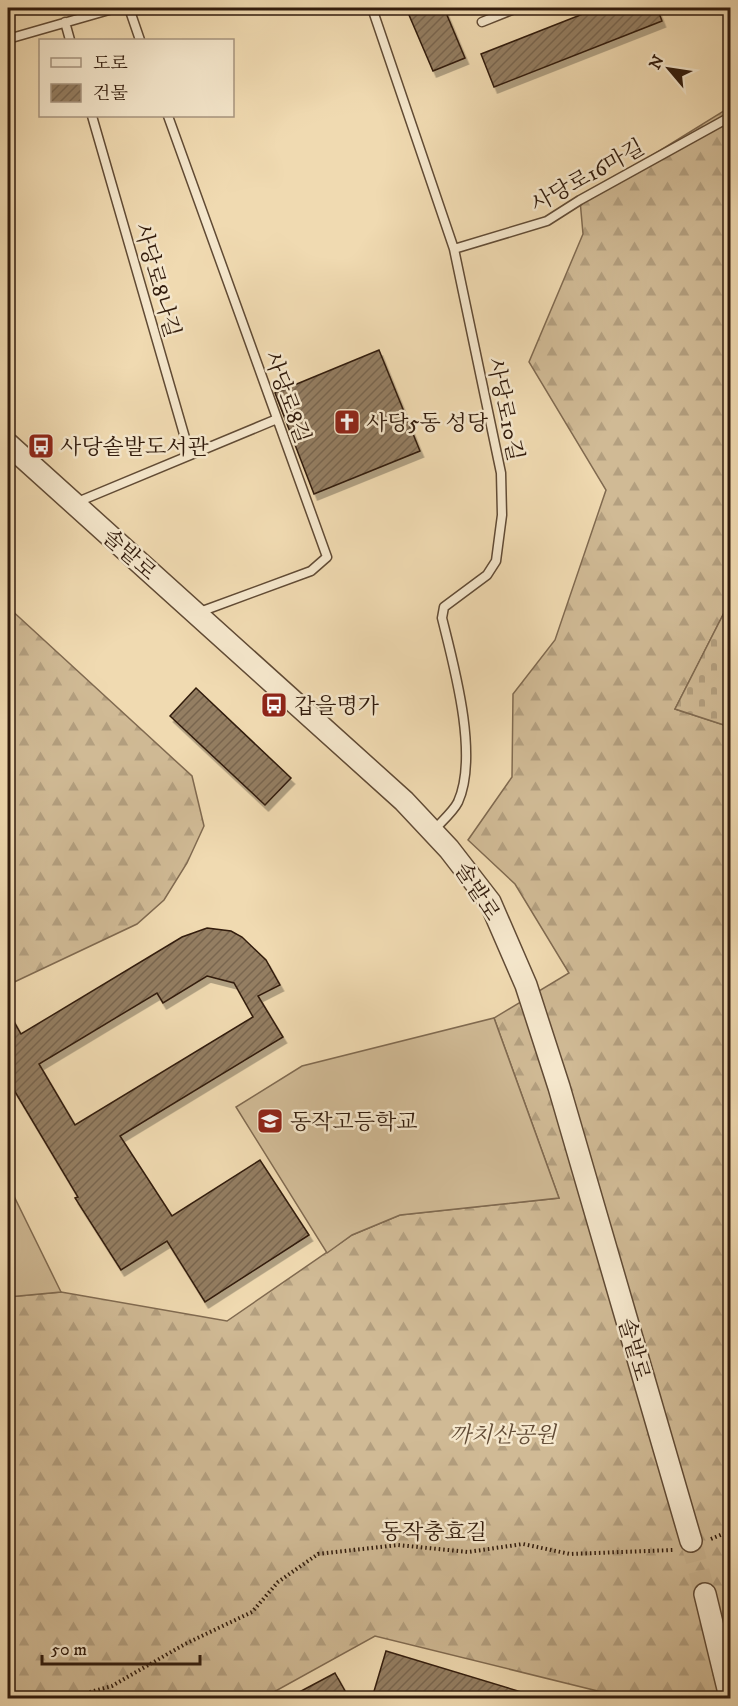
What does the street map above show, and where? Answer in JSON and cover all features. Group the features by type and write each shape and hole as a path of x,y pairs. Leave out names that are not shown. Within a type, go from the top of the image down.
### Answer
{"street":[{"name":"솔밭로","path":"8,444 404,801 433,831 490,902 526,984 560,1087 693,1544"},
{"path":"705,1594 730,1697"}],"lane":[{"path":"8,39 116,8"},
{"path":"129,8 140,39"},
{"name":"사당로10길","path":"372,8 454,249 501,472 502,515 496,561 487,574 444,606 442,618 462,697 465,775 458,803 433,831"},
{"path":"482,22 517,8"},
{"path":"65,22 70,39"},
{"name":"사당로8나길","path":"92,117 190,455"},
{"name":"사당로8길","path":"168,117 327,557 311,571 196,614"},
{"name":"사당로16마길","path":"454,249 547,221 580,200 730,117"},
{"path":"74,503 277,418"}],"path":[{"name":"동작충효길","path":"68,1698 112,1686 185,1644 252,1612 278,1582 318,1554 398,1545 468,1552 523,1544 570,1554 693,1544 730,1531"}],"green space":[{"name":"까치산공원","path":"730,107 730,601 675,709 730,727 730,1698 626,1698 375,1636 263,1698 8,1698 8,1297 61,1292 227,1321 352,1235 400,1215 559,1198 494,1018 569,973 515,884 468,840 512,777 513,694 555,640 606,490 529,362 583,234 580,200"},
{"path":"730,601 730,727 675,709"},
{"path":"8,607 192,776 204,826 187,863 164,900 137,924 8,985"},
{"path":"494,1018 559,1198 400,1215 352,1235 327,1253 236,1107 302,1066"},
{"path":"8,1184 61,1292 8,1297"}],"building":[{"path":"406,8 444,8 465,58 433,71"},
{"path":"598,8 657,8 662,21 494,87 481,54"},
{"name":"사당5동 성당","path":"379,350 420,451 314,494 275,393"},
{"path":"196,688 291,778 265,805 170,716"},
{"path":"207,928 231,931 242,937 266,960 280,985 258,996 283,1037 120,1136 172,1216 260,1160 309,1235 205,1302 167,1241 121,1270 75,1198 78,1197 8,1080 8,1011 21,1034 182,937","holes":["207,976 234,983 253,1017 75,1125 39,1064 157,993 163,1003"]},
{"path":"386,1651 528,1694 527,1698 372,1698"},
{"path":"335,1673 349,1698 288,1698"}],"tunnel":[{"path":"691,1541 705,1594"}],"place":[{"name":"사당5동 성당","path":"347,422"},
{"name":"사당솥발도서관","path":"41,446"},
{"name":"갑을명가","path":"274,705"},
{"name":"동작고등학교","path":"270,1121"}]}
